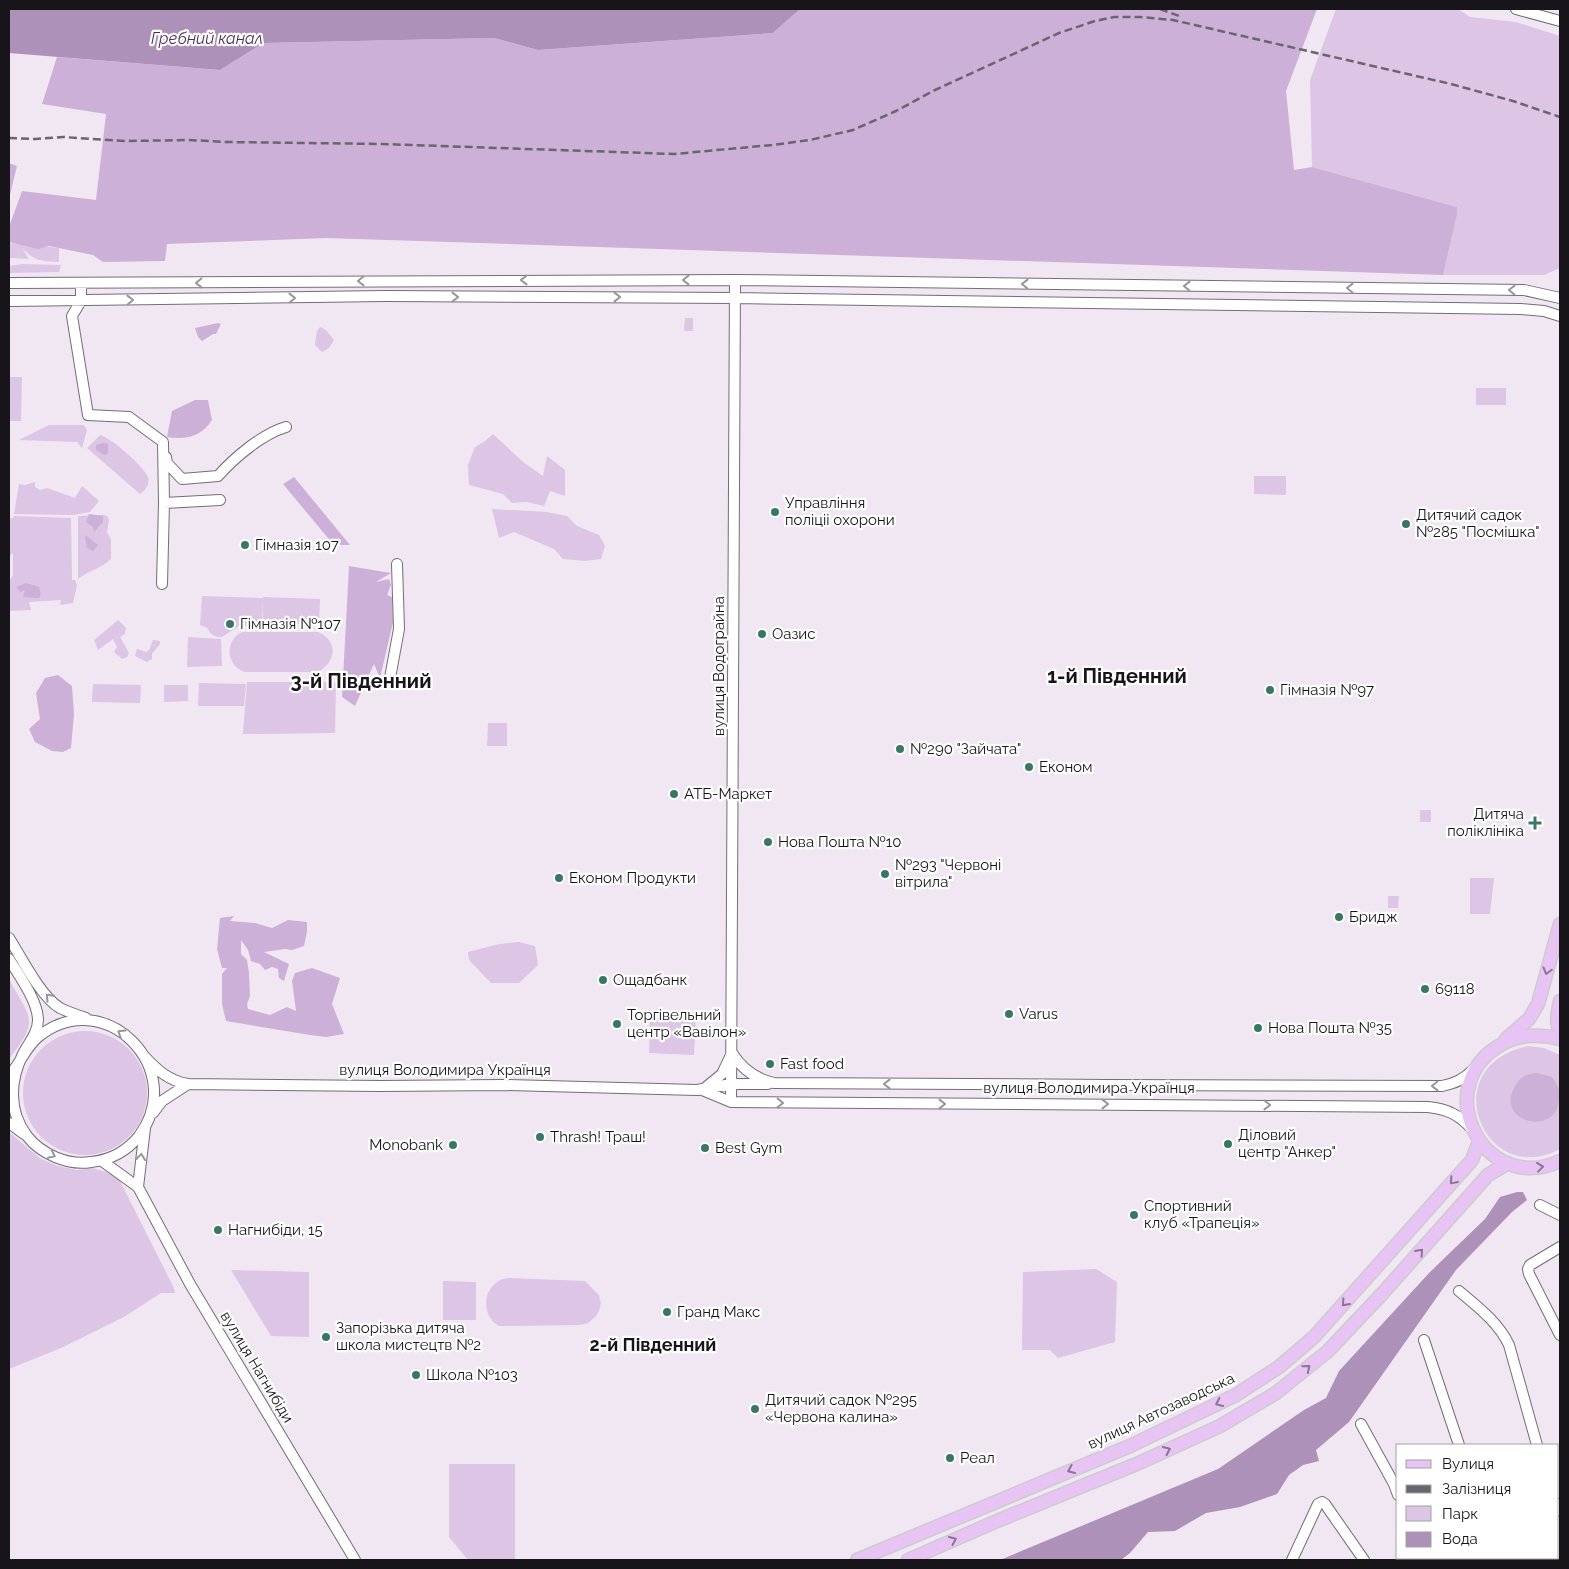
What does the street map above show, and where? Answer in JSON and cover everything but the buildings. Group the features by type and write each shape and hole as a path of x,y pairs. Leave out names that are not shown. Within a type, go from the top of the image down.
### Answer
{"main road":[{"path":"1496,1047 1529,1019 1534,1012 1538,1004 1560,924"},
{"path":"1560,1001 1557,1015 1560,1032"},
{"name":"вулиця Володимира Українця","path":"1560,1040 1551,1036 1523,1037 1509,1040 1496,1047 1477,1066 1470,1081 1467,1097 1467,1113 1472,1129 1487,1150 1508,1164 1523,1167 1538,1168 1560,1161"},
{"name":"вулиця Автозаводська","path":"857,1560 883,1555 1130,1446 1236,1395 1279,1367 1314,1337 1472,1160 1479,1141"},
{"path":"908,1560 997,1520 1139,1463 1220,1426 1276,1393 1328,1351 1381,1295 1488,1175 1508,1164"},
{"path":"1130,1446 1139,1463"}],"street":[{"path":"1516,9 1560,21"},
{"path":"9,283 735,280 1524,290 1560,298"},
{"name":"вулиця Водограйна","path":"731,1102 735,280"},
{"path":"81,284 81,301 72,316 88,415 129,417 163,442 167,463 182,478 218,476 228,464 270,433 286,427"},
{"path":"9,301 386,296 735,298 1521,309 1544,311 1560,316"},
{"path":"162,584 163,442"},
{"path":"164,503 220,500"},
{"path":"390,678 399,628 397,564"},
{"path":"9,938 43,991 59,1008 92,1020"},
{"path":"9,959 24,984 38,1017 38,1029 23,1054"},
{"name":"вулиця Володимира Українця","path":"9,1076 23,1054 39,1037 51,1029 75,1020 100,1021 122,1032 134,1042 150,1068 154,1083 154,1098 145,1128"},
{"path":"732,1053 738,1063 751,1074 764,1081 774,1083"},
{"path":"702,1090 722,1074 732,1053"},
{"name":"вулиця Володимира Українця","path":"23,1054 14,1076 13,1089 14,1108 27,1136"},
{"name":"вулиця Володимира Українця","path":"144,1056 162,1074 176,1082 188,1084 504,1085 702,1090 732,1084 758,1085 774,1083 1442,1086 1455,1084 1466,1077 1477,1066"},
{"name":"вулиця Володимира Українця","path":"9,1123 49,1154 66,1161 84,1163 102,1161 119,1154 134,1142 162,1101 188,1084"},
{"name":"вулиця Володимира Українця","path":"702,1090 731,1102 1428,1107 1441,1108 1454,1113 1462,1118 1472,1129"},
{"path":"138,1187 145,1128"},
{"name":"вулиця Нагнибіди","path":"102,1161 138,1187 190,1284 355,1560"},
{"path":"1560,1205 1540,1205 1560,1215"},
{"path":"1560,1247 1530,1265 1528,1269 1560,1334"},
{"path":"1460,1291 1503,1334 1509,1345 1537,1444"},
{"path":"1424,1340 1459,1444"},
{"path":"1361,1424 1396,1490"},
{"path":"1292,1560 1318,1504 1322,1502 1364,1560"}],"green space":[{"path":"1336,9 1458,9 1470,17 1516,22 1560,36 1560,268 1544,275 1443,275 1457,215 1457,207 1312,167 1310,80"},
{"path":"9,243 59,248 59,262 39,260 22,248 29,259 9,258"},
{"path":"22,264 61,265 59,272 9,273 9,266"},
{"path":"685,318 693,318 693,331 684,331"},
{"path":"320,327 326,330 334,340 329,348 322,352 315,345 317,331"},
{"path":"9,377 22,377 21,421 9,421"},
{"path":"1476,388 1506,388 1506,405 1476,405"},
{"path":"49,425 84,425 87,430 82,448 77,442 19,440"},
{"path":"493,434 523,462 543,476 547,456 565,470 565,496 550,491 544,506 527,502 512,503 503,494 469,485 468,465 475,447"},
{"path":"100,435 119,447 145,472 148,477 148,484 146,489 140,494 87,448"},
{"path":"1254,476 1286,476 1286,495 1254,494"},
{"path":"35,482 35,487 40,490 47,488 75,498 82,486 99,501 90,512 73,515 14,514 19,484 25,485"},
{"path":"492,509 547,512 567,516 577,526 599,535 605,546 601,559 585,561 563,559 554,549 514,532 499,538"},
{"path":"14,516 71,518 72,580 75,580 77,585 73,603 60,605 61,600 29,602 31,610 9,611 9,582 13,575 13,553 9,556 9,518"},
{"path":"78,516 107,516 109,520 107,532 111,540 111,559 78,579"},
{"path":"202,596 263,598 262,625 239,626 222,637 217,637 211,634 207,628 200,625"},
{"path":"263,597 320,599 319,625 263,623"},
{"path":"118,620 126,628 125,634 120,637 129,653 127,657 122,659 114,652 117,647 113,639 98,650 94,640"},
{"path":"242,632 318,632 329,641 333,652 329,663 318,672 245,672 234,664 230,653 232,641"},
{"path":"188,637 221,639 222,666 187,667"},
{"path":"153,640 160,641 160,644 152,654 152,659 147,662 135,656 137,649 146,652 149,650"},
{"path":"247,682 336,682 335,733 243,734"},
{"path":"199,683 246,684 244,706 198,706"},
{"path":"93,684 141,685 140,703 92,702"},
{"path":"164,685 188,685 188,701 164,702"},
{"path":"488,723 507,723 507,746 487,746"},
{"path":"1420,810 1431,810 1431,822 1420,822"},
{"path":"1470,878 1494,878 1490,914 1470,914"},
{"path":"1388,896 1399,896 1398,908 1388,908"},
{"path":"519,942 535,946 538,965 519,983 491,983 469,960 468,952 499,944"},
{"path":"9,979 23,1003 29,1019 25,1035 9,1059"},
{"path":"650,1012 696,1013 694,1055 649,1053"},
{"path":"85,1031 109,1036 129,1049 142,1069 147,1093 142,1117 129,1137 109,1150 85,1155 61,1150 41,1137 28,1117 23,1093 28,1069 41,1049 61,1036"},
{"path":"1528,1046 1544,1048 1560,1055 1560,1149 1533,1157 1510,1153 1491,1140 1480,1120 1476,1098 1482,1076 1499,1058"},
{"path":"9,1132 41,1159 58,1166 77,1170 92,1168 106,1172 119,1179 175,1293 161,1293 124,1317 61,1348 9,1369"},
{"path":"1096,1269 1117,1282 1115,1342 1058,1358 1050,1350 1022,1350 1023,1272"},
{"path":"231,1270 309,1272 309,1337 271,1336"},
{"path":"508,1278 585,1281 599,1295 601,1303 599,1311 588,1323 579,1325 499,1326 492,1321 488,1314 487,1299 489,1291 494,1285 500,1280"},
{"path":"443,1281 476,1282 476,1320 443,1320"},
{"path":"449,1464 515,1464 515,1560 468,1560 449,1537"}],"shaded area":[{"path":"800,9 1317,9 1286,91 1294,170 1312,167 1457,207 1457,215 1443,275 326,238 167,244 165,261 103,262 93,255 49,246 38,249 9,242 9,227 22,191 96,200 106,114 42,104 57,57 220,70 263,43 494,38 538,50 773,33"},
{"path":"9,163 17,166 9,199"},
{"path":"221,324 216,334 202,341 198,337 195,328"},
{"path":"195,400 208,400 212,420 208,426 192,436 180,438 167,437 172,411"},
{"path":"108,444 108,454 104,455 96,450 96,445"},
{"path":"294,477 350,545 341,545 328,538 283,484"},
{"path":"89,514 103,516 103,522 94,532 93,527 86,522"},
{"path":"85,535 98,545 93,551 87,548"},
{"path":"349,566 391,573 376,582 389,579 391,585 387,595 392,597 393,622 380,678 374,664 355,706 342,697"},
{"path":"26,583 39,587 41,594 39,598 23,597 25,590 20,592 16,587"},
{"path":"58,675 72,686 74,714 71,748 63,752 52,751 35,742 29,729 40,719 36,693 45,678"},
{"path":"234,916 230,921 255,923 272,928 288,920 307,922 304,946 292,950 264,952 289,964 284,981 279,978 278,969 272,967 265,970 260,964 251,961 248,950 241,940 241,954 247,960 249,973 250,996 247,1004 248,1009 270,1015 287,1007 296,1011 292,981 295,973 312,968 340,978 332,1004 344,1034 326,1037 226,1021 222,1004 222,974 227,968 222,968 217,949 220,918"},
{"path":"1537,1073 1552,1077 1559,1088 1559,1099 1556,1111 1549,1118 1540,1121 1530,1121 1521,1118 1514,1111 1511,1102 1513,1090 1520,1080 1529,1074"}],"water":[{"name":"Гребний канал","path":"9,9 800,9 773,33 538,50 494,38 263,43 220,70 9,53"},
{"path":"1523,1192 1527,1200 1512,1212 1456,1270 1349,1422 1316,1450 1319,1461 1303,1465 1289,1475 1277,1494 1240,1507 1206,1513 1175,1531 1148,1532 1130,1553 1121,1560 1000,1560 1218,1469 1304,1410 1326,1398 1339,1371 1430,1272 1485,1219 1500,1197"}],"railway":[{"path":"1160,9 1182,17"},
{"path":"9,138 63,137 126,141 189,140 382,144 674,154 772,145 810,140 853,130 1059,33 1114,17 1173,20 1451,84 1513,101 1560,117"}],"place":[{"name":"Управлiння полiцii охорони","path":"775,512"},
{"name":"Дитячий садок №285 \"Посмішка\"","path":"1406,524"},
{"name":"Гімназія 107","path":"245,545"},
{"name":"Гімназія №107","path":"230,624"},
{"name":"Оазис","path":"762,634"},
{"name":"Гімназія №97","path":"1270,690"},
{"name":"№290 \"Зайчата\"","path":"900,749"},
{"name":"Економ","path":"1029,767"},
{"name":"АТБ-Маркет","path":"674,794"},
{"name":"Дитяча поліклініка","path":"1535,823"},
{"name":"Нова Пошта №10","path":"768,842"},
{"name":"№293 \"Червоні вітрила\"","path":"885,874"},
{"name":"Економ Продукти","path":"559,878"},
{"name":"Бридж","path":"1339,917"},
{"name":"Ощадбанк","path":"603,980"},
{"name":"69118","path":"1425,989"},
{"name":"Varus","path":"1009,1014"},
{"name":"Торгівельний центр «Вавілон»","path":"617,1024"},
{"name":"Нова Пошта №35","path":"1258,1028"},
{"name":"Fast food","path":"770,1064"},
{"name":"Thrash! Траш!","path":"540,1137"},
{"name":"Діловий центр \"Анкер\"","path":"1228,1144"},
{"name":"Monobank","path":"453,1145"},
{"name":"Best Gym","path":"705,1148"},
{"name":"Спортивний клуб «Трапеція»","path":"1134,1215"},
{"name":"Нагнибіди, 15","path":"218,1230"},
{"name":"Гранд Макс","path":"667,1312"},
{"name":"Запорізька дитяча школа мистецтв №2","path":"326,1337"},
{"name":"Школа №103","path":"416,1375"},
{"name":"Дитячий садок №295 «Червона калина»","path":"755,1409"},
{"name":"Реал","path":"950,1458"}],"district":[{"name":"1-й Південний","path":"1117,676"},
{"name":"3-й Південний","path":"361,681"},
{"name":"2-й Південний","path":"653,1344"}]}
